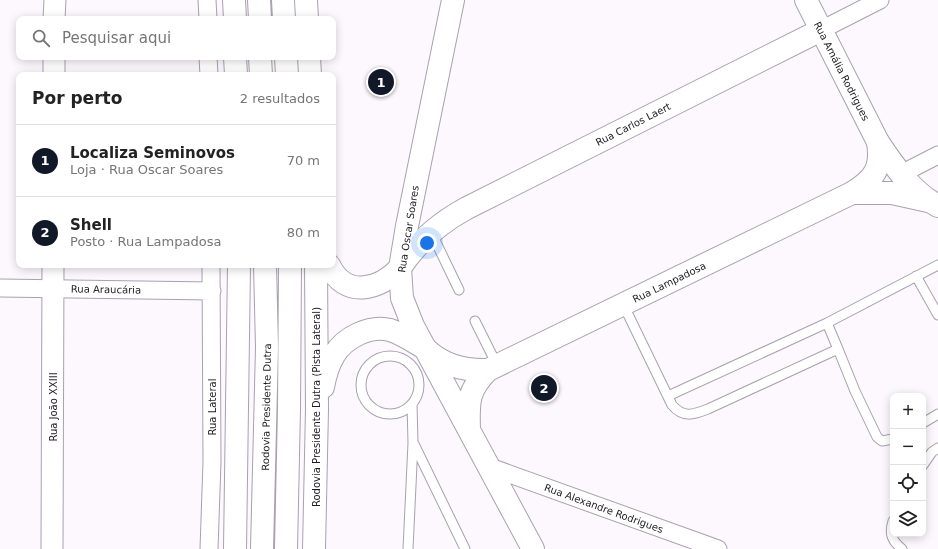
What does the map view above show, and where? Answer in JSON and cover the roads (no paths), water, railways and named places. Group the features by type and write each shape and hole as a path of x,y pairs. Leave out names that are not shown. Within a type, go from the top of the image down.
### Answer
{"main road":[{"path":"234,0 234,16"},
{"path":"259,0 260,16"},
{"path":"284,0 284,16"},
{"path":"306,0 307,16"},
{"name":"Rua Oscar Soares","path":"453,0 407,226 400,268 402,298 408,315 470,428 533,549"},
{"name":"Rua Amália Rodrigues","path":"806,0 878,142 901,174 934,204"},
{"name":"Rua Carlos Laert","path":"331,268 341,281 360,288 380,284 400,268 414,248 431,231 467,208 821,30"},
{"path":"235,60 236,72"},
{"path":"260,60 261,72"},
{"path":"286,60 287,72"},
{"path":"309,60 310,72"},
{"name":"Rua Lampadosa","path":"470,428 469,397 474,387 492,368 852,193 867,184 877,170 879,158 878,142"},
{"path":"852,193 892,193 934,204"},
{"path":"235,549 239,268"},
{"name":"Rodovia Presidente Dutra","path":"262,549 266,347 265,268"},
{"path":"286,549 290,268"},
{"name":"Rodovia Presidente Dutra (Pista Lateral)","path":"314,549 317,410 316,268"},
{"path":"317,410 327,371 334,354 345,343 358,334 376,329 390,330 406,337 426,349 439,360 451,365 466,369 492,368"}],"street":[{"path":"54,0 54,16"},
{"path":"207,0 208,16"},
{"name":"Rua Carlos Laert","path":"821,30 880,0"},
{"path":"54,60 54,72"},
{"path":"208,60 209,72"},
{"path":"901,174 938,155"},
{"name":"Rua João XXIII","path":"52,549 53,268"},
{"name":"Rua Lateral","path":"209,549 212,462 211,268"},
{"name":"Rua Araucária","path":"0,288 212,291"},
{"name":"Rua Alexandre Rodrigues","path":"490,467 718,549"}],"lane":[{"path":"431,231 459,290"},
{"path":"668,396 827,323 938,265"},
{"path":"916,276 938,315"},
{"path":"623,304 676,411 686,416 694,415 736,397 838,350"},
{"path":"475,321 492,368"},
{"path":"827,323 855,391 878,437 882,441 890,440"},
{"path":"408,549 413,443 412,404 418,392 419,379 413,367 403,359 390,356 378,358 367,366 361,378 361,391 367,403 377,411 389,414 402,412 412,404"},
{"path":"926,421 938,414"},
{"path":"413,443 465,549"},
{"path":"926,461 932,452 938,448"},
{"path":"892,537 895,544 902,549"}],"place":[{"name":"Localiza Seminovos","path":"381,82"},
{"name":"Shell","path":"544,388"}]}
